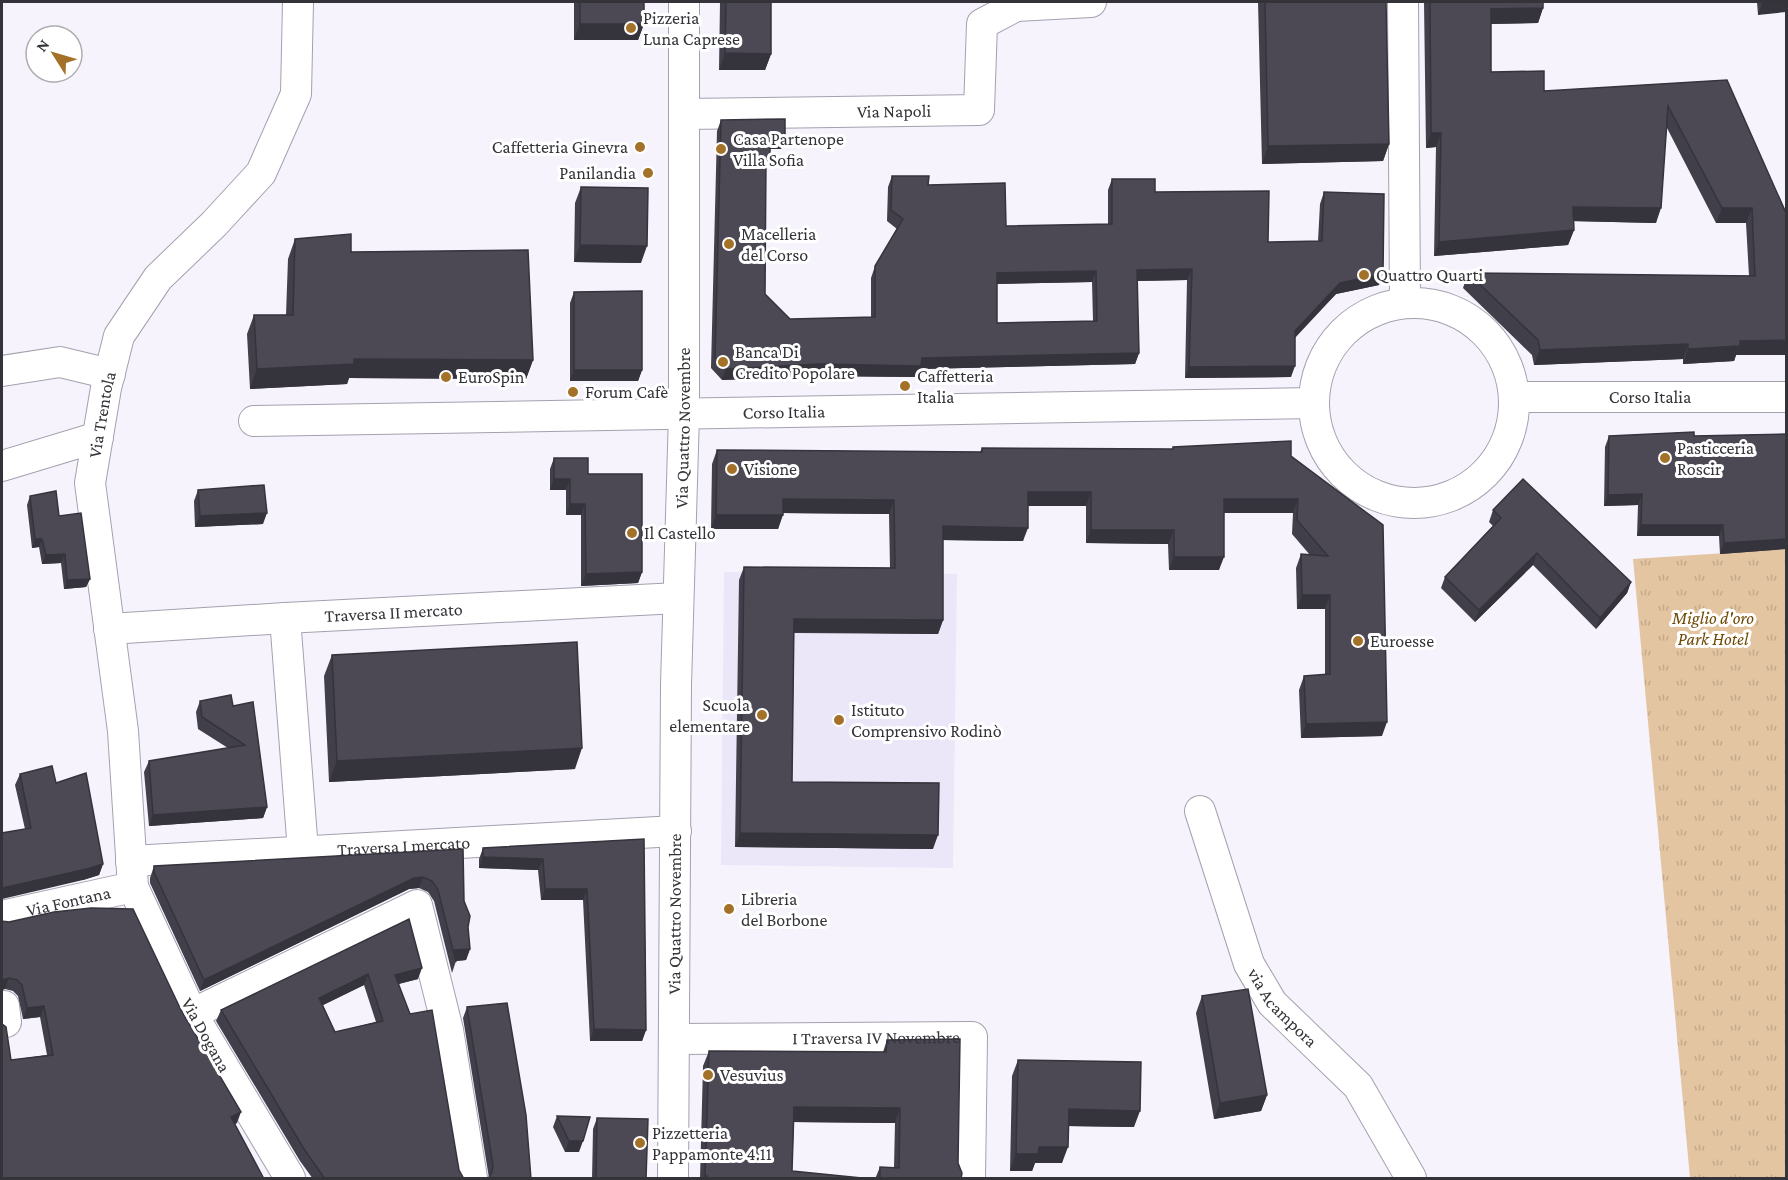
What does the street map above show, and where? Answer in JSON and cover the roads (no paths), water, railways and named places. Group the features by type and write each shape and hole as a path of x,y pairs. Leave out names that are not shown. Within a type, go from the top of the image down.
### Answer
{"street":[{"name":"Via Trentola","path":"132,874 123,731 90,483 98,437 119,336 158,278 214,224 261,173 296,94 298,2"},
{"name":"Via Quattro Novembre","path":"673,1179 678,598 684,414 684,2"},
{"path":"1016,4 1091,2"},
{"path":"1403,2 1405,302"},
{"name":"Via Napoli","path":"684,114 980,110 982,24 1016,4"},
{"path":"1405,302 1442,305 1478,325 1504,357 1515,397 1513,422 1504,446 1492,466 1473,484 1453,493 1434,501 1406,503 1382,498 1344,475 1322,444 1316,424 1314,403 1322,363 1345,329 1372,311 1405,302"},
{"path":"2,371 60,362 110,374"},
{"name":"Corso Italia","path":"1515,397 1786,397"},
{"name":"Corso Italia","path":"254,421 1314,403"},
{"path":"2,466 98,437"},
{"name":"Traversa II mercato","path":"109,629 678,598"},
{"path":"285,618 303,851"},
{"name":"via Acampora","path":"1200,811 1249,964 1272,1003 1358,1086 1411,1179"},
{"name":"Traversa I mercato","path":"132,874 303,851 676,831"},
{"name":"Via Fontana","path":"2,916 132,874"},
{"name":"Via Dogana","path":"132,874 192,1014 290,1179"},
{"path":"192,1014 417,905 448,1030 472,1179"},
{"name":"I Traversa IV Novembre","path":"674,1039 972,1036 970,1179"}],"place":[{"name":"Pizzeria Luna Caprese","path":"631,28"},
{"name":"Caffetteria Ginevra","path":"640,147"},
{"name":"Casa Partenope Villa Sofia","path":"721,149"},
{"name":"Panilandia","path":"648,173"},
{"name":"Macelleria del Corso","path":"729,244"},
{"name":"Quattro Quarti","path":"1364,275"},
{"name":"Banca Di Credito Popolare","path":"723,362"},
{"name":"EuroSpin","path":"446,377"},
{"name":"Caffetteria Italia","path":"905,386"},
{"name":"Forum Cafè","path":"573,392"},
{"name":"Pasticceria Roscir","path":"1665,458"},
{"name":"Visione","path":"732,469"},
{"name":"Il Castello","path":"632,533"},
{"name":"Euroesse","path":"1358,641"},
{"name":"Scuola elementare","path":"762,715"},
{"name":"Istituto Comprensivo Rodinò","path":"839,720"},
{"name":"Libreria del Borbone","path":"729,909"},
{"name":"Vesuvius","path":"708,1075"},
{"name":"Pizzetteria Pappamonte 4.11","path":"640,1143"}],"park label":[{"name":"Miglio d'oro Park Hotel","path":"1713,628"}]}
